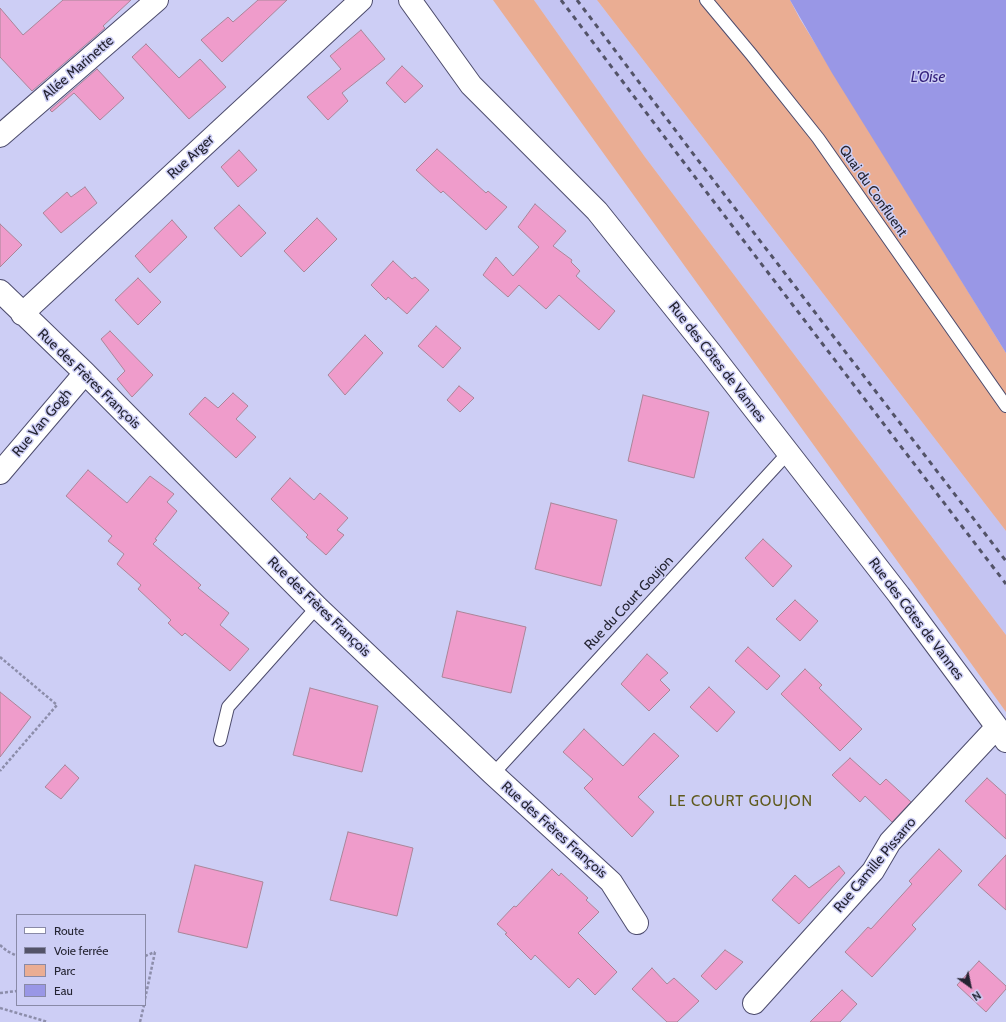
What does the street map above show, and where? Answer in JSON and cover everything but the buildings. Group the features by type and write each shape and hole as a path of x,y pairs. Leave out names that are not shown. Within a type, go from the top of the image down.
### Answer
{"street":[{"name":"Allée Marinette","path":"0,136 156,0"},
{"name":"Rue Arger","path":"22,314 361,0"},
{"name":"Rue des Côtes de Vannes","path":"410,0 471,85 597,210 710,352 899,595 1002,734"},
{"name":"Rue des Frères François","path":"0,291 22,314 85,373 317,606 493,774 610,882 637,923"},
{"name":"Rue Van Gogh","path":"0,473 85,373"},
{"name":"Rue Camille Pissarro","path":"754,1003 873,871 890,842 1002,734"}],"lane":[{"name":"Quai du Confluent","path":"706,0 818,138 1006,406"},
{"name":"Rue du Court Goujon","path":"493,774 788,453"},
{"path":"220,740 228,707 317,606"}],"path":[{"path":"0,657 57,705 0,771"},
{"path":"0,945 16,956"},
{"path":"146,956 155,952 146,994"},
{"path":"0,994 16,991"},
{"path":"140,1022 144,1006"},
{"path":"0,1008 48,1022"}],"shaded area":[{"path":"534,0 597,0 1006,531 1006,635 645,157"}],"green space":[{"path":"493,0 534,0 645,157 1006,635 1006,712"},
{"path":"597,0 790,0 800,19 1006,353 1006,531"}],"water":[{"name":"L’Oise","path":"790,0 1006,0 1006,353 832,73"}],"railway":[{"path":"561,0 1006,584"},
{"path":"577,0 1006,561"}],"district":[{"name":"LE COURT GOUJON","path":"741,802"}]}
